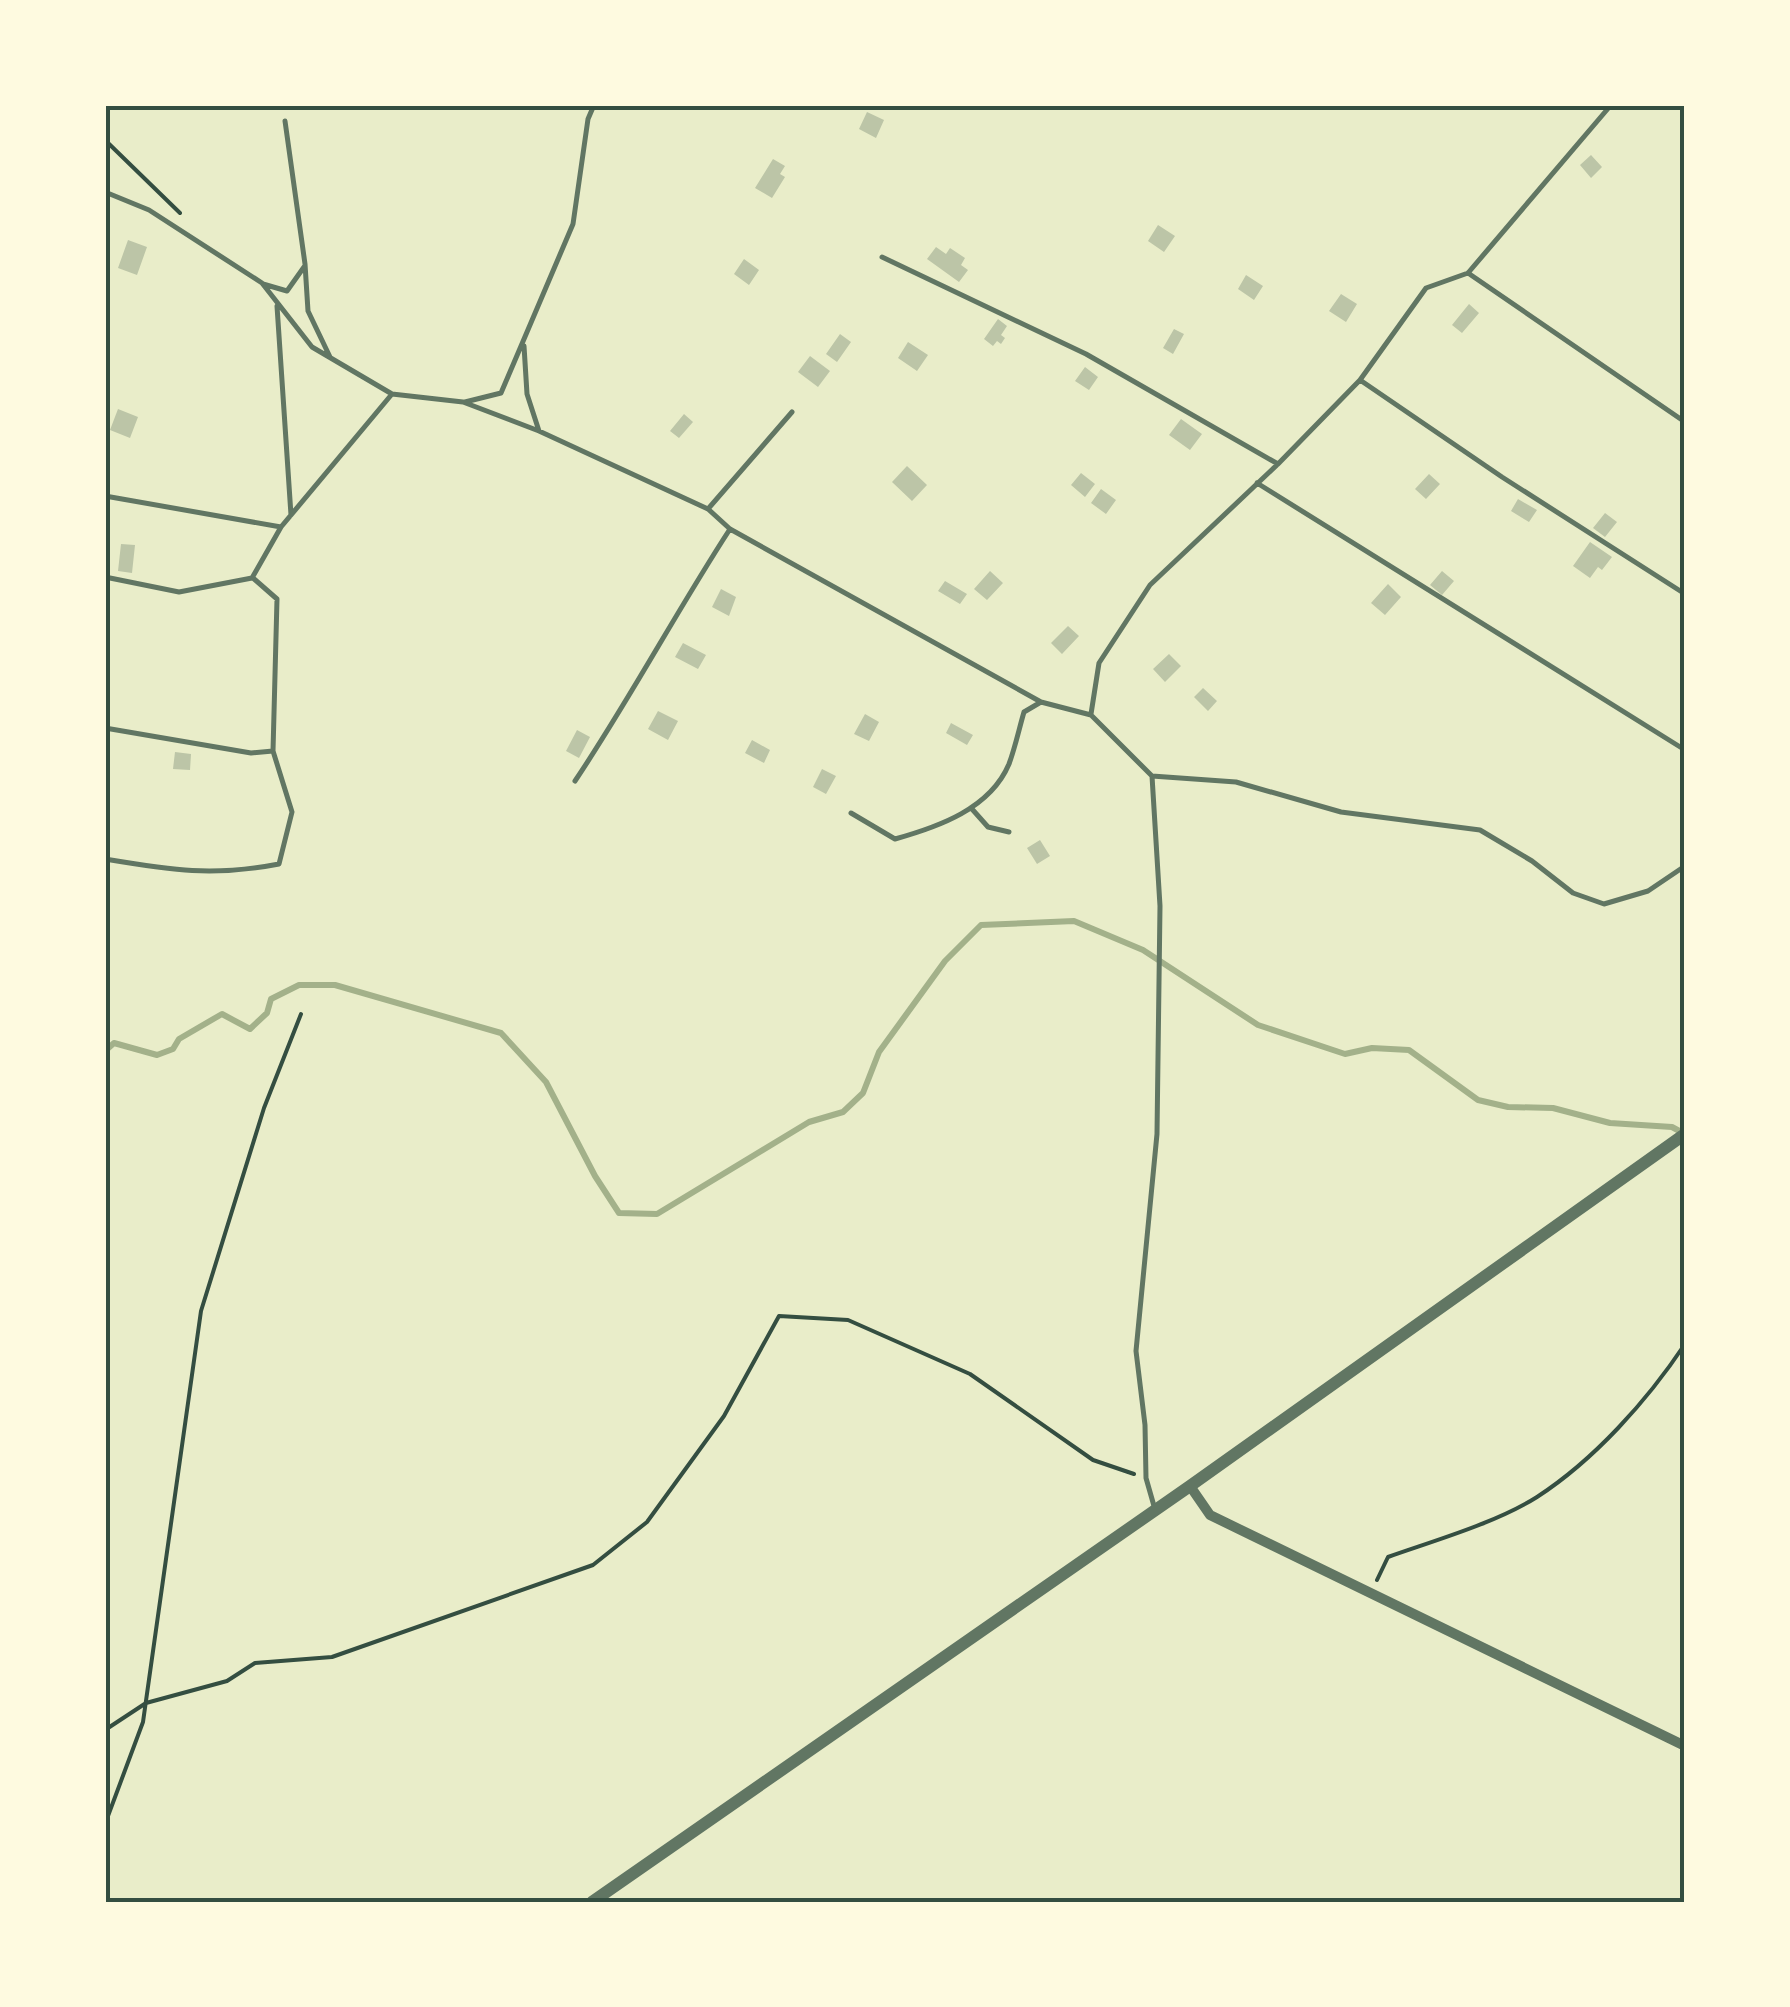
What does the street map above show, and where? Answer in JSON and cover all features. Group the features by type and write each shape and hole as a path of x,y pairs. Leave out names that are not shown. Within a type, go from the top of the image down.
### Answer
{"street":[{"path":"592,1902 1190,1486 1685,1134"},
{"path":"1190,1486 1210,1515 1685,1746"}],"lane":[{"path":"463,402 502,392 524,343 572,224 588,119 594,105"},
{"path":"1091,715 1099,663 1150,585 1360,380 1426,288 1468,273 1611,105"},
{"path":"286,122 306,264 308,311 330,358"},
{"path":"105,192 148,210 262,283 287,291 306,264"},
{"path":"882,257 1086,354 1278,464"},
{"path":"1468,273 1685,422"},
{"path":"262,283 312,348 392,394 463,402 539,431 708,509 730,530 1041,702 1091,715 1152,776 1236,782 1341,812 1480,830 1532,860 1573,893 1604,904 1648,891 1685,866"},
{"path":"277,303 292,515"},
{"path":"524,343 527,394 539,431"},
{"path":"1360,380 1685,594"},
{"path":"105,577 179,592 252,578 282,528 392,394"},
{"path":"708,509 792,412"},
{"path":"1257,484 1685,750"},
{"path":"105,496 282,528"},
{"path":"574,781 617,718 688,594 730,530"},
{"path":"105,858 182,872 245,870 279,864 292,812 272,751 277,599 252,578"},
{"path":"852,813 896,838 928,830 972,809 1007,768 1024,712 1041,702"},
{"path":"105,728 251,753 272,751"},
{"path":"1152,776 1160,906 1157,1134 1136,1351 1145,1425 1146,1478 1155,1509"},
{"path":"972,809 988,828 1008,832"}],"path":[{"path":"105,1824 144,1722 201,1311 264,1108 301,1014"},
{"path":"105,1730 146,1703 228,1681 255,1663 332,1657 593,1565 647,1522 724,1416 778,1316 848,1320 970,1374 1093,1460 1146,1478"},
{"path":"1369,1595 1388,1557 1462,1531 1535,1498 1591,1454 1667,1371 1685,1344"}],"building":[{"path":"867,112 884,120 876,138 859,129"},
{"path":"1591,155 1602,167 1591,178 1580,165"},
{"path":"773,159 785,166 780,174 785,177 772,198 755,188"},
{"path":"1158,225 1175,236 1164,252 1148,241"},
{"path":"128,240 147,247 137,275 118,268"},
{"path":"936,247 946,254 950,248 965,258 961,265 968,270 959,282 927,259"},
{"path":"744,259 759,270 749,285 734,274"},
{"path":"1246,275 1263,286 1254,300 1238,289"},
{"path":"1341,294 1357,304 1346,322 1329,311"},
{"path":"1469,304 1479,313 1462,333 1452,325"},
{"path":"998,319 1007,326 1001,335 1005,338 993,346 984,339"},
{"path":"1174,329 1184,334 1173,354 1163,348"},
{"path":"840,334 851,342 837,362 826,354"},
{"path":"908,342 928,355 917,371 898,358"},
{"path":"810,356 830,371 818,387 798,372"},
{"path":"1085,367 1098,377 1089,390 1075,381"},
{"path":"118,409 138,417 130,438 110,430"},
{"path":"684,414 693,422 679,438 670,431"},
{"path":"1181,419 1202,434 1190,450 1169,435"},
{"path":"907,466 927,485 912,501 892,482"},
{"path":"1081,473 1095,484 1085,497 1071,485"},
{"path":"1429,474 1440,484 1426,499 1415,489"},
{"path":"1101,489 1116,500 1106,514 1091,503"},
{"path":"1518,499 1537,510 1529,522 1511,511"},
{"path":"1605,513 1617,522 1605,537 1593,528"},
{"path":"1590,542 1612,557 1590,578 1573,566"},
{"path":"121,544 135,545 132,573 118,571"},
{"path":"990,571 1003,583 987,600 974,589"},
{"path":"1442,571 1454,581 1442,595 1430,585"},
{"path":"945,581 967,594 960,604 938,591"},
{"path":"1388,584 1401,597 1385,615 1371,603"},
{"path":"721,589 736,597 729,616 712,607"},
{"path":"1068,626 1079,636 1062,654 1051,643"},
{"path":"683,643 706,655 698,669 675,657"},
{"path":"1169,654 1181,666 1165,682 1153,669"},
{"path":"1203,688 1217,701 1208,711 1194,697"},
{"path":"658,711 678,721 668,740 648,729"},
{"path":"865,714 879,722 869,741 854,734"},
{"path":"951,723 973,735 967,745 946,733"},
{"path":"577,730 590,737 579,758 566,751"},
{"path":"752,740 770,750 764,763 745,753"},
{"path":"175,752 191,754 190,770 173,769"},
{"path":"822,769 836,776 826,794 813,787"},
{"path":"1040,840 1050,856 1037,864 1027,848"}],"waterway":[{"path":"105,1051 114,1043 157,1055 173,1049 179,1039 222,1014 250,1029 267,1013 271,999 299,985 335,985 501,1033 546,1082 619,1213 657,1214 809,1122 843,1112 863,1093 879,1052 945,961 981,925 1074,921 1143,950 1258,1025 1345,1054 1372,1048 1409,1050 1478,1100 1508,1107 1553,1108 1610,1123 1672,1127 1683,1133"}]}
